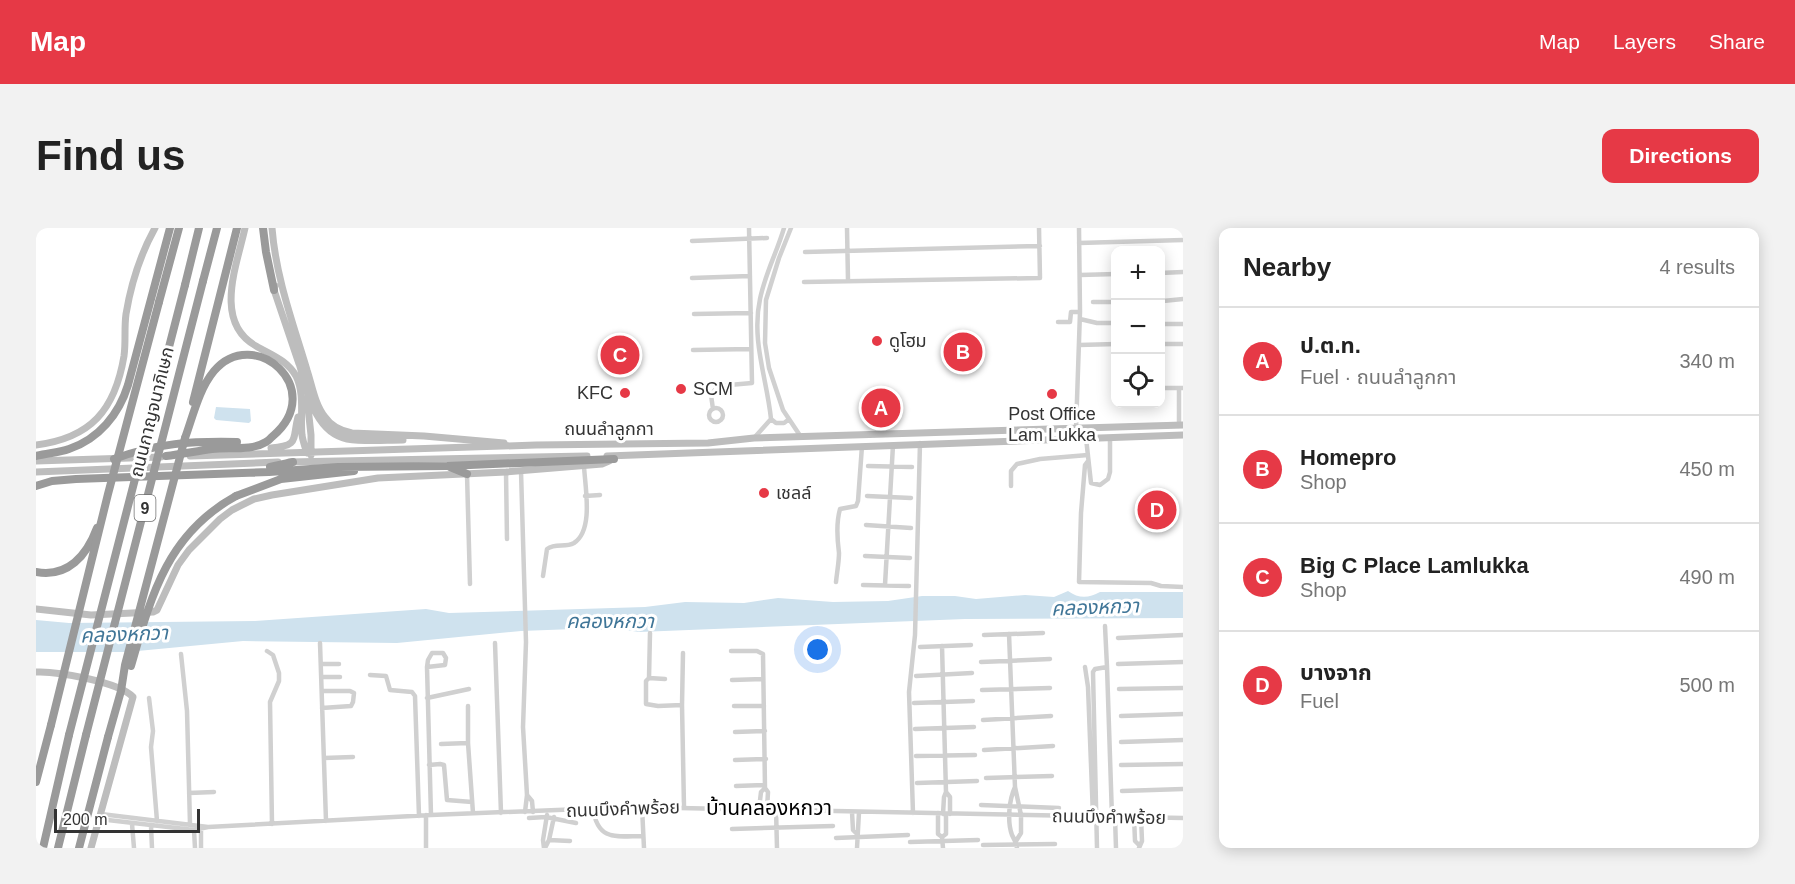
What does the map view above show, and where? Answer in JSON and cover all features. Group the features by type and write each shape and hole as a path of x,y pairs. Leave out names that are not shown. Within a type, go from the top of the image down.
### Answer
{"highway":[{"path":"36,456 64,451 85,442 104,426 117,410 128,385 170,228"},
{"path":"36,782 108,494 179,228"},
{"name":"ถนนกาญจนาภิเษก","path":"43,848 69,735 200,228"},
{"name":"ถนนกาญจนาภิเษก","path":"58,848 217,228"},
{"path":"121,691 125,665 237,228"},
{"path":"263,228 274,290"},
{"path":"166,456 253,446 268,441 286,422 293,402 291,385 280,368 265,358 247,355 236,357 219,365 202,392 185,438"},
{"path":"114,459 140,449 175,443 250,442 272,436"},
{"path":"36,486 58,481 338,467 447,466 614,459"},
{"path":"96,479 278,466 293,462"},
{"path":"447,466 467,474"},
{"path":"80,848 121,691 153,594 163,570 180,543 195,526 219,506 252,488 281,479 379,467"},
{"path":"36,572 60,571 73,565 81,557 93,538 108,494"}],"main road":[{"path":"36,445 61,441 75,435 94,422 106,406 122,366 126,317 132,288 142,254 155,228"},
{"path":"245,228 233,285 231,309 237,327 247,340 280,359 293,372 300,387 303,443 309,451"},
{"path":"272,228 278,268 291,321 318,405 331,424 352,433 491,441 519,445"},
{"path":"278,268 274,290 319,420 330,431 356,440 491,441"},
{"path":"298,360 307,396 310,424 309,461"},
{"path":"212,455 228,450 286,446 296,436 301,409"},
{"path":"302,425 305,434 309,432 310,424"},
{"name":"ถนนลำลูกกา","path":"36,461 519,445 708,443 754,438 1181,425"},
{"name":"ถนนลำลูกกา","path":"36,474 54,471 309,461 626,456 893,444 1183,435"},
{"path":"361,450 362,460"},
{"path":"36,609 91,615 157,610 178,565 199,538 232,510 254,499 378,478 584,466 602,464 626,456"},
{"path":"36,672 75,676 127,690 133,697 91,848"}],"street":[{"path":"713,409 711,395 718,386 752,383 749,228"},
{"path":"784,228 769,267 760,300 758,344 771,419 776,423 784,423 788,420"},
{"path":"791,228 766,300 765,343 769,368 779,400 788,420 801,437"},
{"path":"847,228 848,280"},
{"path":"804,282 1040,278 1039,228"},
{"path":"1076,429 1080,318 1079,228"},
{"path":"692,241 767,238"},
{"path":"1079,243 1183,240"},
{"path":"805,252 1040,246"},
{"path":"769,267 776,269"},
{"path":"1165,273 1183,272"},
{"path":"1080,275 1111,274"},
{"path":"692,278 750,276"},
{"path":"1165,301 1183,299"},
{"path":"1094,303 1111,302"},
{"path":"1058,322 1070,322 1071,312 1080,312"},
{"path":"694,314 751,313"},
{"path":"1080,318 1097,323 1111,323"},
{"path":"1165,324 1183,324"},
{"path":"1079,345 1111,344"},
{"path":"1165,344 1183,344"},
{"path":"693,350 752,349"},
{"path":"764,377 772,373"},
{"path":"1165,388 1181,388 1181,425"},
{"path":"769,401 779,400"},
{"path":"754,438 771,419"},
{"path":"1086,438 1090,483 1100,485 1108,479 1110,472 1110,437"},
{"path":"913,813 909,692 915,635 920,443"},
{"path":"885,585 893,444"},
{"path":"836,582 839,514 840,509 856,506 858,501 862,446"},
{"path":"1011,486 1011,471 1017,464 1040,459 1088,458"},
{"path":"1088,458 1085,465 1081,513 1079,582 1183,586"},
{"path":"543,576 548,549 572,544 583,532 587,521 584,466"},
{"path":"868,466 912,467"},
{"path":"521,471 525,599 524,727 527,795 525,812"},
{"path":"506,472 507,539"},
{"path":"467,474 470,584"},
{"path":"585,496 600,495"},
{"path":"867,496 911,498"},
{"path":"866,525 911,528"},
{"path":"865,556 910,558"},
{"path":"863,585 909,586"},
{"path":"1105,626 1116,848"},
{"path":"650,633 650,678 646,681 646,704 682,705"},
{"path":"984,635 1043,633"},
{"path":"1009,634 1015,787 1021,815 1021,832 1016,844"},
{"path":"1118,638 1183,635"},
{"path":"320,643 326,821"},
{"path":"495,643 501,813"},
{"path":"920,647 971,645"},
{"path":"942,646 946,792 950,797 945,814 946,834 943,848"},
{"path":"267,651 273,655 279,673 279,681 270,702 272,824"},
{"path":"731,651 761,652 763,654 767,809"},
{"path":"426,848 429,765 427,667 432,653 443,652 446,658 445,665 427,667"},
{"path":"683,653 684,807"},
{"path":"181,654 186,692 189,793 195,848"},
{"path":"981,662 1050,659"},
{"path":"1118,664 1183,662"},
{"path":"321,664 339,664"},
{"path":"1085,667 1097,848"},
{"path":"1095,816 1093,672 1095,669 1107,667"},
{"path":"916,676 972,673"},
{"path":"370,675 386,676 390,690 412,692 415,696 419,816"},
{"path":"322,677 340,677"},
{"path":"650,678 665,678"},
{"path":"732,680 763,679"},
{"path":"982,690 1050,688"},
{"path":"1119,690 1183,688"},
{"path":"427,698 470,689"},
{"path":"322,691 354,693 351,705 322,708"},
{"path":"149,698 153,731 151,747 157,821"},
{"path":"914,703 973,701"},
{"path":"468,706 473,813"},
{"path":"734,706 764,706"},
{"path":"1121,716 1183,714"},
{"path":"982,720 1051,716"},
{"path":"915,729 974,727"},
{"path":"735,732 765,732"},
{"path":"1120,742 1183,740"},
{"path":"441,744 468,743"},
{"path":"984,750 1053,746"},
{"path":"916,756 975,755"},
{"path":"324,758 353,757"},
{"path":"735,760 766,759"},
{"path":"1121,765 1183,764"},
{"path":"429,765 444,765 447,800 472,802"},
{"path":"986,778 1052,776"},
{"path":"917,783 977,781"},
{"path":"736,786 765,786"},
{"path":"759,809 761,792 765,786"},
{"path":"1015,787 1011,795 1010,815 1016,844"},
{"path":"1122,791 1183,789"},
{"path":"189,793 214,792"},
{"path":"527,795 532,801 533,812"},
{"path":"981,805 1059,808"},
{"path":"642,807 644,848"},
{"name":"ถนนบึงคำพร้อย","path":"100,816 132,824 194,830 208,826 642,807 1183,818"},
{"path":"593,809 594,819 603,833 610,836 643,836"},
{"path":"776,809 777,848"},
{"path":"530,818 546,817 574,823 574,810"},
{"path":"548,811 543,840 544,848 549,840 557,811"},
{"path":"852,812 853,830 857,836"},
{"path":"857,848 859,812"},
{"name":"ถนนบึงคำพร้อย","path":"100,816 192,824 201,827"},
{"path":"1134,817 1135,841 1139,846 1142,841 1141,817"},
{"path":"132,824 134,848"},
{"path":"152,826 152,848"},
{"path":"732,829 833,826"},
{"path":"201,827 201,848"},
{"path":"837,838 908,835"},
{"path":"549,840 570,841"},
{"path":"910,843 978,840"},
{"path":"982,845 1055,843"}],"water":[{"path":"216,407 250,409 251,421 249,423 216,420 214,418"},
{"name":"คลองหกวา","path":"1068,591 1084,597 1100,592 1183,592 1183,618 965,619 639,632 574,629 521,631 397,643 243,641 127,652 36,652 36,620 69,623 255,621 426,609 449,613 645,607 685,602 744,603 778,598 833,602 888,601 922,596 955,596 976,599 1025,595 1054,597"}],"place":[{"name":"ดูโฮม","path":"877,341"},
{"name":"Homepro","path":"963,352"},
{"name":"Big C Place Lamlukka","path":"620,355"},
{"name":"SCM","path":"681,389"},
{"name":"KFC","path":"625,393"},
{"name":"Post Office Lam Lukka","path":"1052,394"},
{"name":"ป.ต.ท.","path":"881,408"},
{"name":"เชลล์","path":"764,493"},
{"name":"บางจาก","path":"1157,510"}],"district":[{"name":"บ้านคลองหกวา","path":"769,807"}]}
